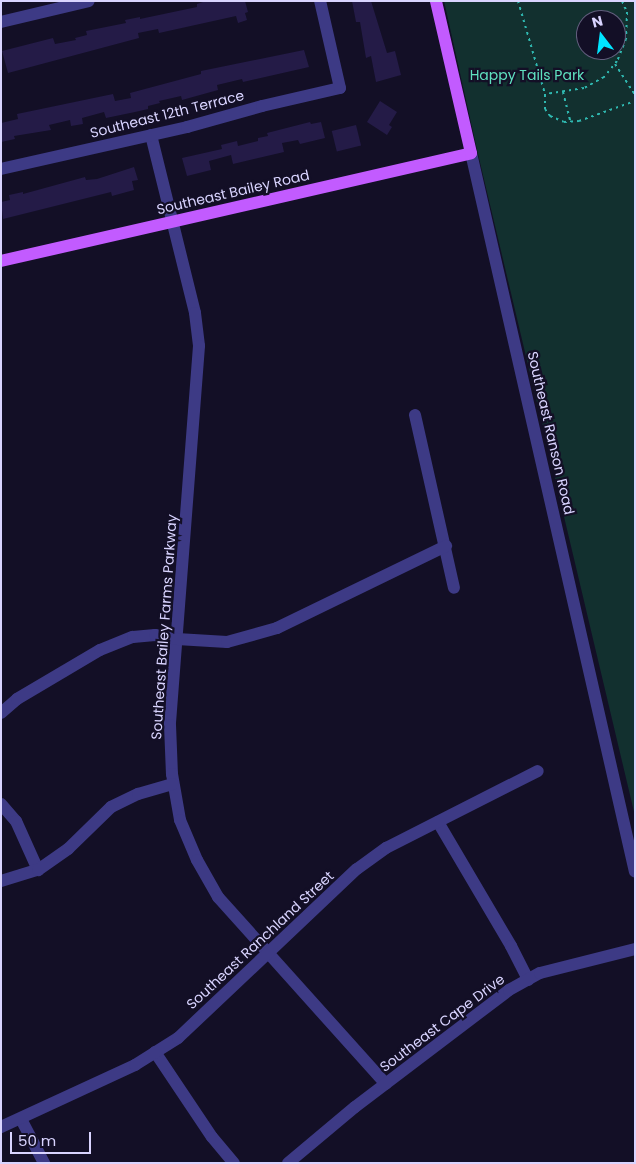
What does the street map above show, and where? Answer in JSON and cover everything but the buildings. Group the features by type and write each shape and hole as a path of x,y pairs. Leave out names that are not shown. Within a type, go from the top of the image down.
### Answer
{"main road":[{"name":"Southeast Ranson Road","path":"436,1 471,153"},
{"name":"Southeast Bailey Road","path":"1,261 471,153"}],"street":[{"path":"1,22 90,1"},
{"name":"Southeast 12th Terrace","path":"1,169 151,135 340,88 320,1"},
{"name":"Southeast Bailey Farms Parkway","path":"151,135 195,314 199,346 170,725 173,784 180,820 197,860 218,897 386,1084"},
{"name":"Southeast Ranson Road","path":"471,153 635,872"},
{"path":"415,415 454,588"},
{"path":"1,713 17,699 100,650 133,637 155,635 177,639 227,642 277,628 446,546"},
{"name":"Southeast Ranchland Street","path":"1,1127 136,1065 178,1038 357,868 386,848 538,771"},
{"path":"1,881 38,870 68,849 111,807 138,794 173,784"},
{"path":"1,804 16,821 38,870"},
{"path":"438,822 511,946 528,980"},
{"name":"Southeast Cape Drive","path":"288,1163 386,1084 509,990 540,973 635,949"},
{"path":"155,1052 212,1137 234,1163"},
{"path":"21,1119 44,1163"}],"path":[{"path":"518,1 545,94 545,109 550,116 564,122 579,122 635,101"},
{"path":"545,94 584,88 604,77 614,64 626,38 627,12 622,1"},
{"path":"614,64 635,95"},
{"path":"563,92 570,122"}],"green space":[{"name":"Happy Tails Park","path":"444,1 635,1 635,816 478,154"}]}
